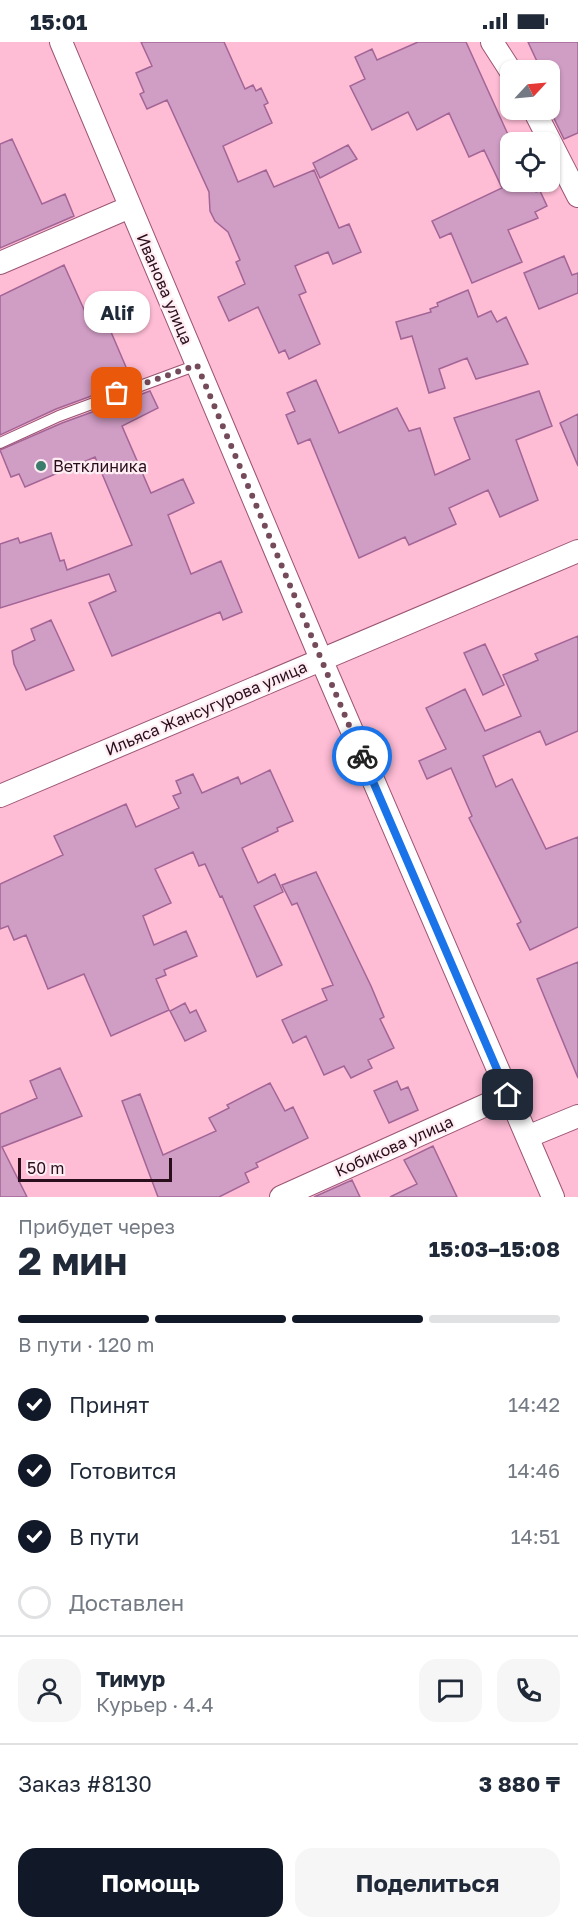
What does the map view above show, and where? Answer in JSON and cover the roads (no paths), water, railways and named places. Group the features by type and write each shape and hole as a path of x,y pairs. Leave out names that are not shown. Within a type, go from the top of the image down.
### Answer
{"street":[{"name":"Иванова улица","path":"61,42 321,659 553,1197"},
{"path":"492,42 504,60"},
{"path":"539,120 578,196"},
{"path":"0,263 130,207"},
{"name":"Ильяса Жансугурова улица","path":"0,796 578,551"},
{"name":"Кобикова улица","path":"281,1197 508,1095"},
{"path":"527,1137 578,1116"}],"lane":[{"path":"0,443 59,416 197,365"}],"place":[{"name":"Alif","path":"117,393"},
{"name":"Ветклиника","path":"41,466"}]}
